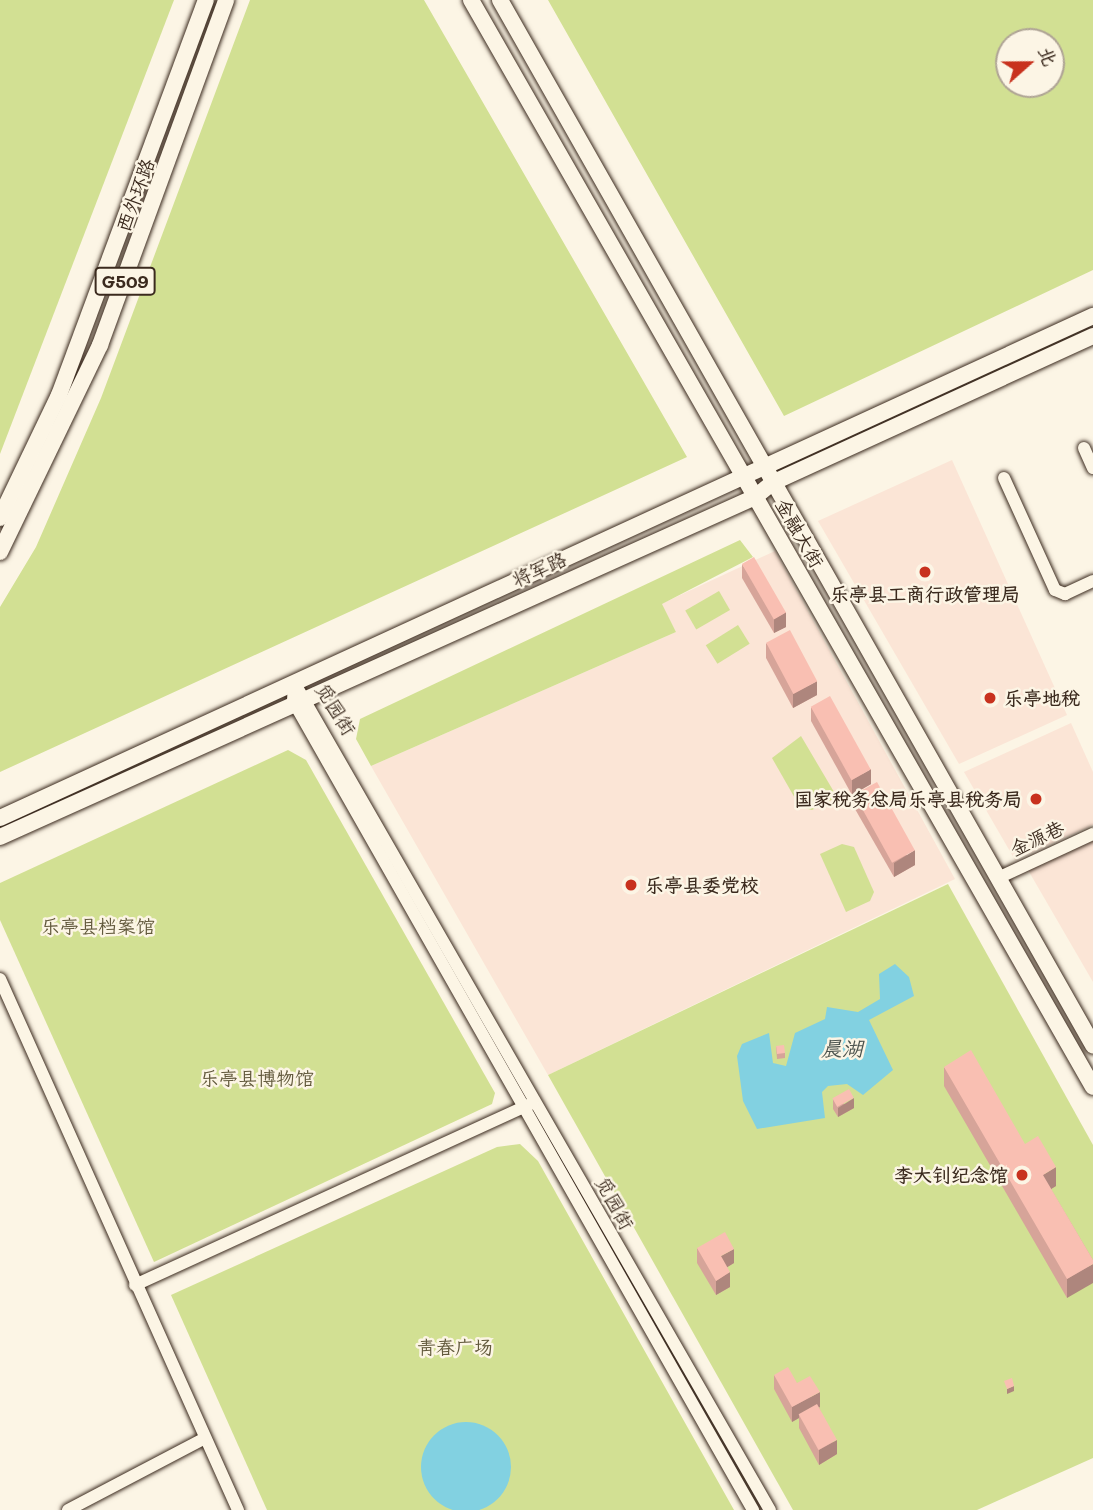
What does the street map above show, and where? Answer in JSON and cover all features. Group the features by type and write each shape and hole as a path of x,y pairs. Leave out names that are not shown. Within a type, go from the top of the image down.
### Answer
{"main road":[{"name":"西外环路","path":"0,518 59,395 206,0"},
{"name":"西外环路","path":"0,552 100,345 226,0"},
{"name":"金融大街","path":"471,0 1093,1087"},
{"name":"金融大街","path":"500,0 1093,1045"},
{"name":"将军路","path":"0,818 744,479 1093,316"},
{"name":"将军路","path":"0,837 300,698 755,497 772,483 1093,336"}],"street":[{"path":"1084,448 1093,468"},
{"path":"1004,478 1055,590 1065,594 1093,581"},
{"name":"觅园街","path":"295,682 300,698 530,1104 753,1510"},
{"name":"金源巷","path":"998,878 1093,834"},
{"path":"0,979 238,1510"},
{"path":"135,1285 530,1104"},
{"name":"觅园街","path":"530,1104 770,1510"},
{"path":"68,1510 205,1438"}],"shaded area":[{"name":"乐亭县工商行政管理局","path":"952,460 1067,715 959,764 818,521"},
{"name":"乐亭县委党校","path":"775,551 955,879 548,1075 371,766 676,632 661,604"},
{"name":"国家税务总局乐亭县税务局","path":"1071,723 1093,772 1093,825 1015,860 964,772"},
{"path":"1093,840 1093,982 1028,870"}],"green space":[{"path":"0,0 174,0 0,454"},
{"path":"250,0 424,0 687,457 0,772 0,607 36,547 101,398"},
{"path":"548,0 1093,0 1093,270 784,416"},
{"path":"740,540 753,557 662,604 676,632 371,766 356,739 360,719"},
{"path":"719,591 730,610 696,630 685,610"},
{"path":"738,625 750,644 717,664 706,645"},
{"path":"801,736 837,797 812,810 800,807 772,758"},
{"name":"乐亭县博物馆","path":"288,750 306,760 495,1093 492,1104 154,1262 0,920 0,883"},
{"path":"842,844 854,847 874,892 870,901 846,912 820,854"},
{"name":"李大钊纪念馆","path":"948,884 1093,1145 1093,1458 977,1510 793,1510 548,1075"},
{"name":"青春广场","path":"520,1144 538,1161 734,1510 267,1510 171,1295 497,1147"}],"water":[{"name":"晨湖","path":"895,964 909,977 914,996 869,1020 893,1070 863,1095 847,1084 828,1086 822,1092 825,1118 757,1129 743,1101 737,1056 742,1044 769,1033 773,1063 786,1066 795,1033 825,1019 827,1007 858,1012 880,999 879,974"},
{"path":"466,1422 483,1425 498,1435 508,1450 511,1467 508,1484 498,1499 483,1509 466,1512 449,1509 434,1499 424,1484 421,1467 424,1450 434,1435 449,1425"}],"building":[{"path":"754,557 786,612 774,619 742,564"},
{"path":"790,630 817,681 793,694 766,643"},
{"path":"830,696 871,769 851,780 811,707"},
{"path":"877,782 915,850 892,863 854,795"},
{"path":"784,1045 785,1053 777,1054 776,1046"},
{"name":"李大钊纪念馆","path":"971,1050 1025,1144 1038,1136 1056,1167 1043,1175 1093,1260 1093,1264 1067,1279 944,1067"},
{"path":"849,1089 854,1098 837,1107 832,1098"},
{"path":"725,1232 734,1249 721,1256 730,1272 716,1281 697,1248"},
{"path":"788,1367 797,1383 810,1376 820,1392 792,1407 774,1375"},
{"path":"1012,1378 1014,1386 1007,1389 1004,1381"},
{"path":"817,1404 837,1440 819,1450 799,1414"}],"place":[{"name":"乐亭县工商行政管理局","path":"925,572"},
{"name":"乐亭地税","path":"990,698"},
{"name":"国家税务总局乐亭县税务局","path":"1036,799"},
{"name":"乐亭县委党校","path":"631,885"},
{"name":"李大钊纪念馆","path":"1022,1175"}],"park label":[{"name":"乐亭县档案馆","path":"98,926"}]}
